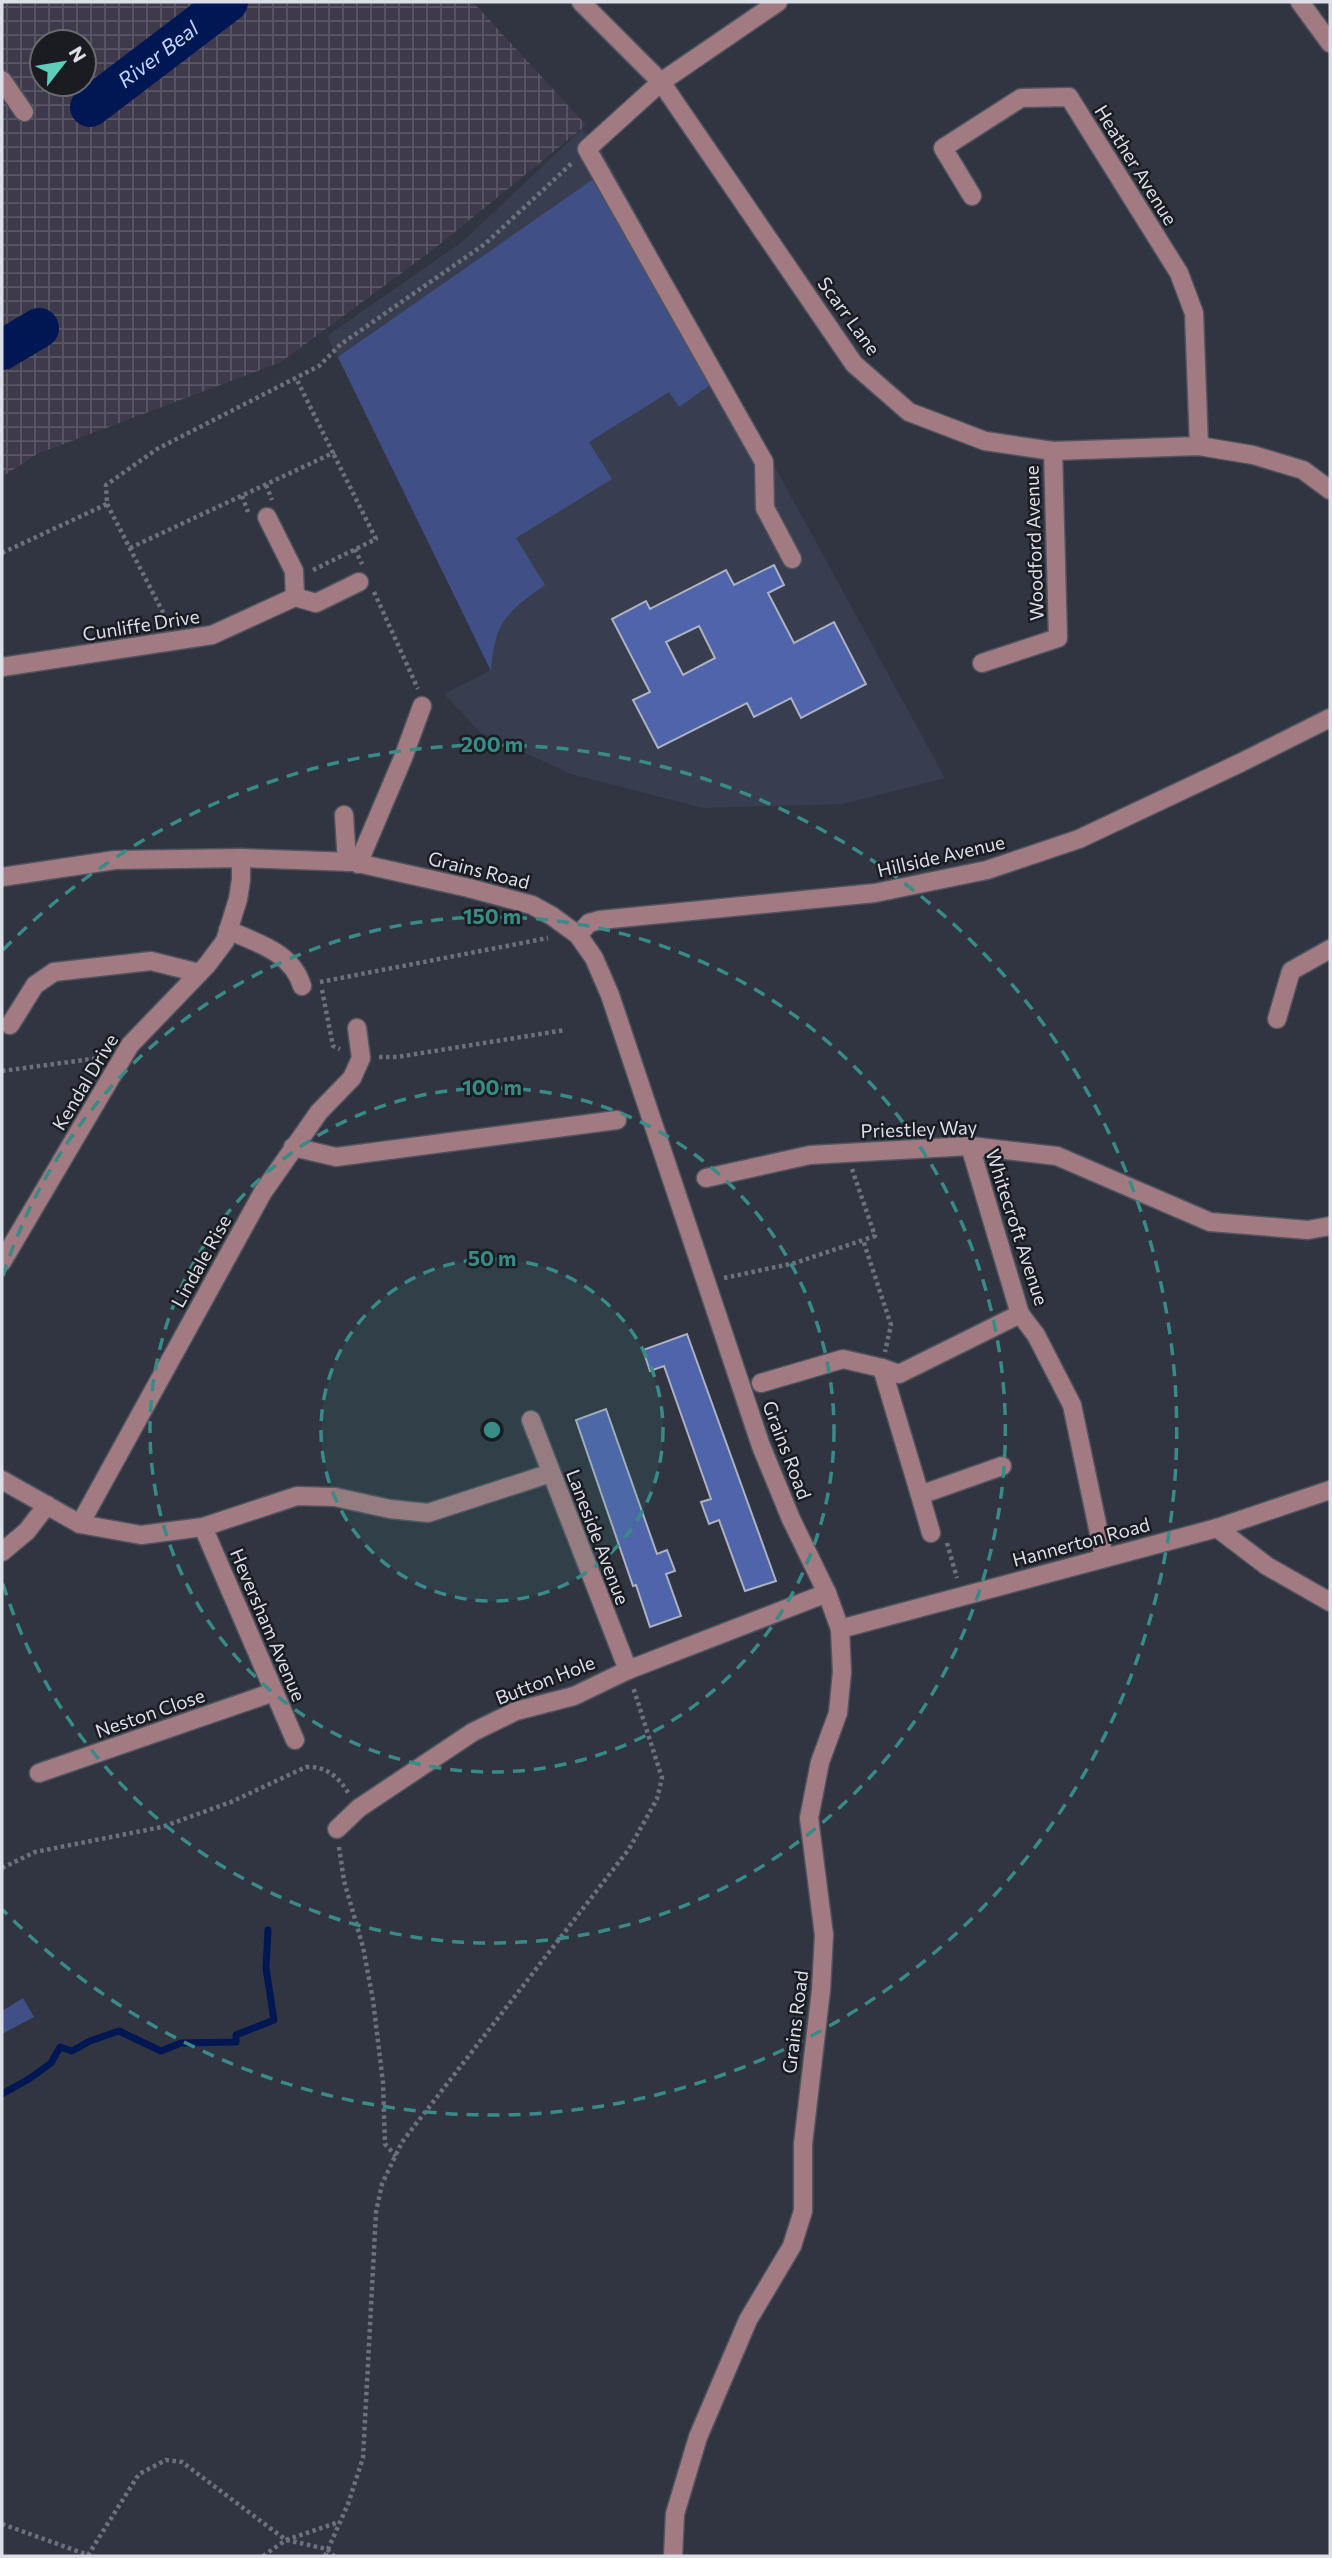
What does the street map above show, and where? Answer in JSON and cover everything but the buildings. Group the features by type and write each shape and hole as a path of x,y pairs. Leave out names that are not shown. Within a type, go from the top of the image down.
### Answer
{"street":[{"name":"Scarr Lane","path":"580,2 661,82 855,364 909,412 985,441 1053,451 1199,446 1253,455 1303,470 1330,490"},
{"path":"778,2 661,82 591,145 764,462 765,508 792,559"},
{"path":"1300,2 1330,43"},
{"path":"2,80 24,112"},
{"name":"Heather Avenue","path":"972,195 943,148 1021,98 1069,97 1179,273 1194,313 1199,446"},
{"name":"Woodford Avenue","path":"982,663 1058,638 1053,451"},
{"path":"267,517 294,571 295,597"},
{"name":"Cunliffe Drive","path":"2,667 212,635 295,597 316,603 365,581"},
{"path":"353,863 422,706"},
{"name":"Hillside Avenue","path":"578,935 589,923 600,920 875,892 987,870 1079,839 1330,718"},
{"path":"344,815 353,863"},
{"name":"Grains Road","path":"2,877 115,860 241,858 353,863 532,905 578,935 594,958 610,995 761,1446 827,1593 840,1629 842,1672 838,1713 820,1762 809,1818 824,1935 821,1990 803,2144 803,2211 792,2246 748,2320 698,2437 676,2514 673,2556"},
{"name":"Kendal Drive","path":"2,1262 130,1045 199,973 225,941 241,880 241,858"},
{"path":"228,930 275,951 290,963 302,986"},
{"path":"1278,1019 1291,971 1330,949"},
{"path":"10,1025 35,985 54,972 151,961 199,973"},
{"path":"358,1028 361,1058"},
{"name":"Lindale Rise","path":"79,1524 263,1192 319,1112 352,1078 361,1058"},
{"path":"293,1147 336,1157 617,1120"},
{"name":"Priestley Way","path":"706,1178 810,1156 970,1146 1057,1156 1210,1222 1308,1230 1330,1226"},
{"name":"Whitecroft Avenue","path":"970,1146 1020,1314 1036,1335 1072,1405 1104,1557"},
{"path":"761,1383 841,1359 882,1367 899,1374 1020,1314"},
{"path":"882,1367 932,1533"},
{"name":"Laneside Avenue","path":"530,1420 628,1670"},
{"path":"920,1495 1002,1466"},
{"path":"2,1480 79,1524 141,1535 202,1527 297,1496 335,1497 390,1510 428,1513 551,1473"},
{"name":"Hannerton Road","path":"840,1629 1217,1528 1330,1490"},
{"path":"2,1552 27,1531 47,1506"},
{"name":"Heversham Avenue","path":"202,1527 295,1740"},
{"path":"1217,1528 1268,1566 1330,1602"},
{"name":"Button Hole","path":"337,1829 359,1808 473,1732 516,1711 574,1696 628,1670 827,1593"},
{"name":"Neston Close","path":"39,1773 274,1692"}],"path":[{"path":"172,643 169,624 107,503 106,485 157,449 319,366 341,344 485,244 591,145"},
{"path":"294,571 306,573 376,539 296,378"},
{"path":"130,548 332,453"},
{"path":"2,554 107,503"},
{"path":"355,549 365,581 420,695 422,706"},
{"path":"302,986 551,938 562,923"},
{"path":"320,982 333,1046 361,1058 397,1057 565,1030"},
{"path":"2,1071 125,1055"},
{"path":"707,1284 733,1275 795,1263 875,1236 849,1160 850,1153"},
{"path":"863,1240 891,1325 882,1367"},
{"path":"932,1533 946,1540 963,1595"},
{"path":"325,2556 363,2458 376,2212 382,2184 402,2143 629,1849 657,1799 662,1778 628,1670"},
{"path":"2,1868 35,1852 162,1828 231,1802 306,1767 319,1767 344,1784 359,1808"},
{"path":"337,1829 344,1881 363,1947 373,2000 383,2083 384,2144 396,2156"},
{"path":"2,2524 88,2555 139,2474 166,2460 182,2462 286,2540 327,2549 334,2556"},
{"path":"263,2556 286,2540 339,2522"}],"shaded area":[{"path":"2,2 473,2 586,125 434,249 281,362 37,454 2,477"},
{"path":"582,129 601,149 945,778 843,804 703,808 571,774 480,732 444,694 491,670 327,336 462,242"},
{"path":"592,180 644,266 710,385 679,407 669,392 589,442 612,479 516,538 545,585 521,603 505,620 496,640 491,671 338,357"},
{"path":"23,1998 34,2017 2,2034 2,2011"}],"waterway":[{"name":"River Beal","path":"90,107 228,2"},
{"name":"River Beal","path":"2,350 39,328"},
{"path":"2,2094 51,2063 60,2047 72,2051 90,2041 119,2031 161,2051 181,2043 236,2042 236,2035 274,2020 266,1968 268,1930"}]}
